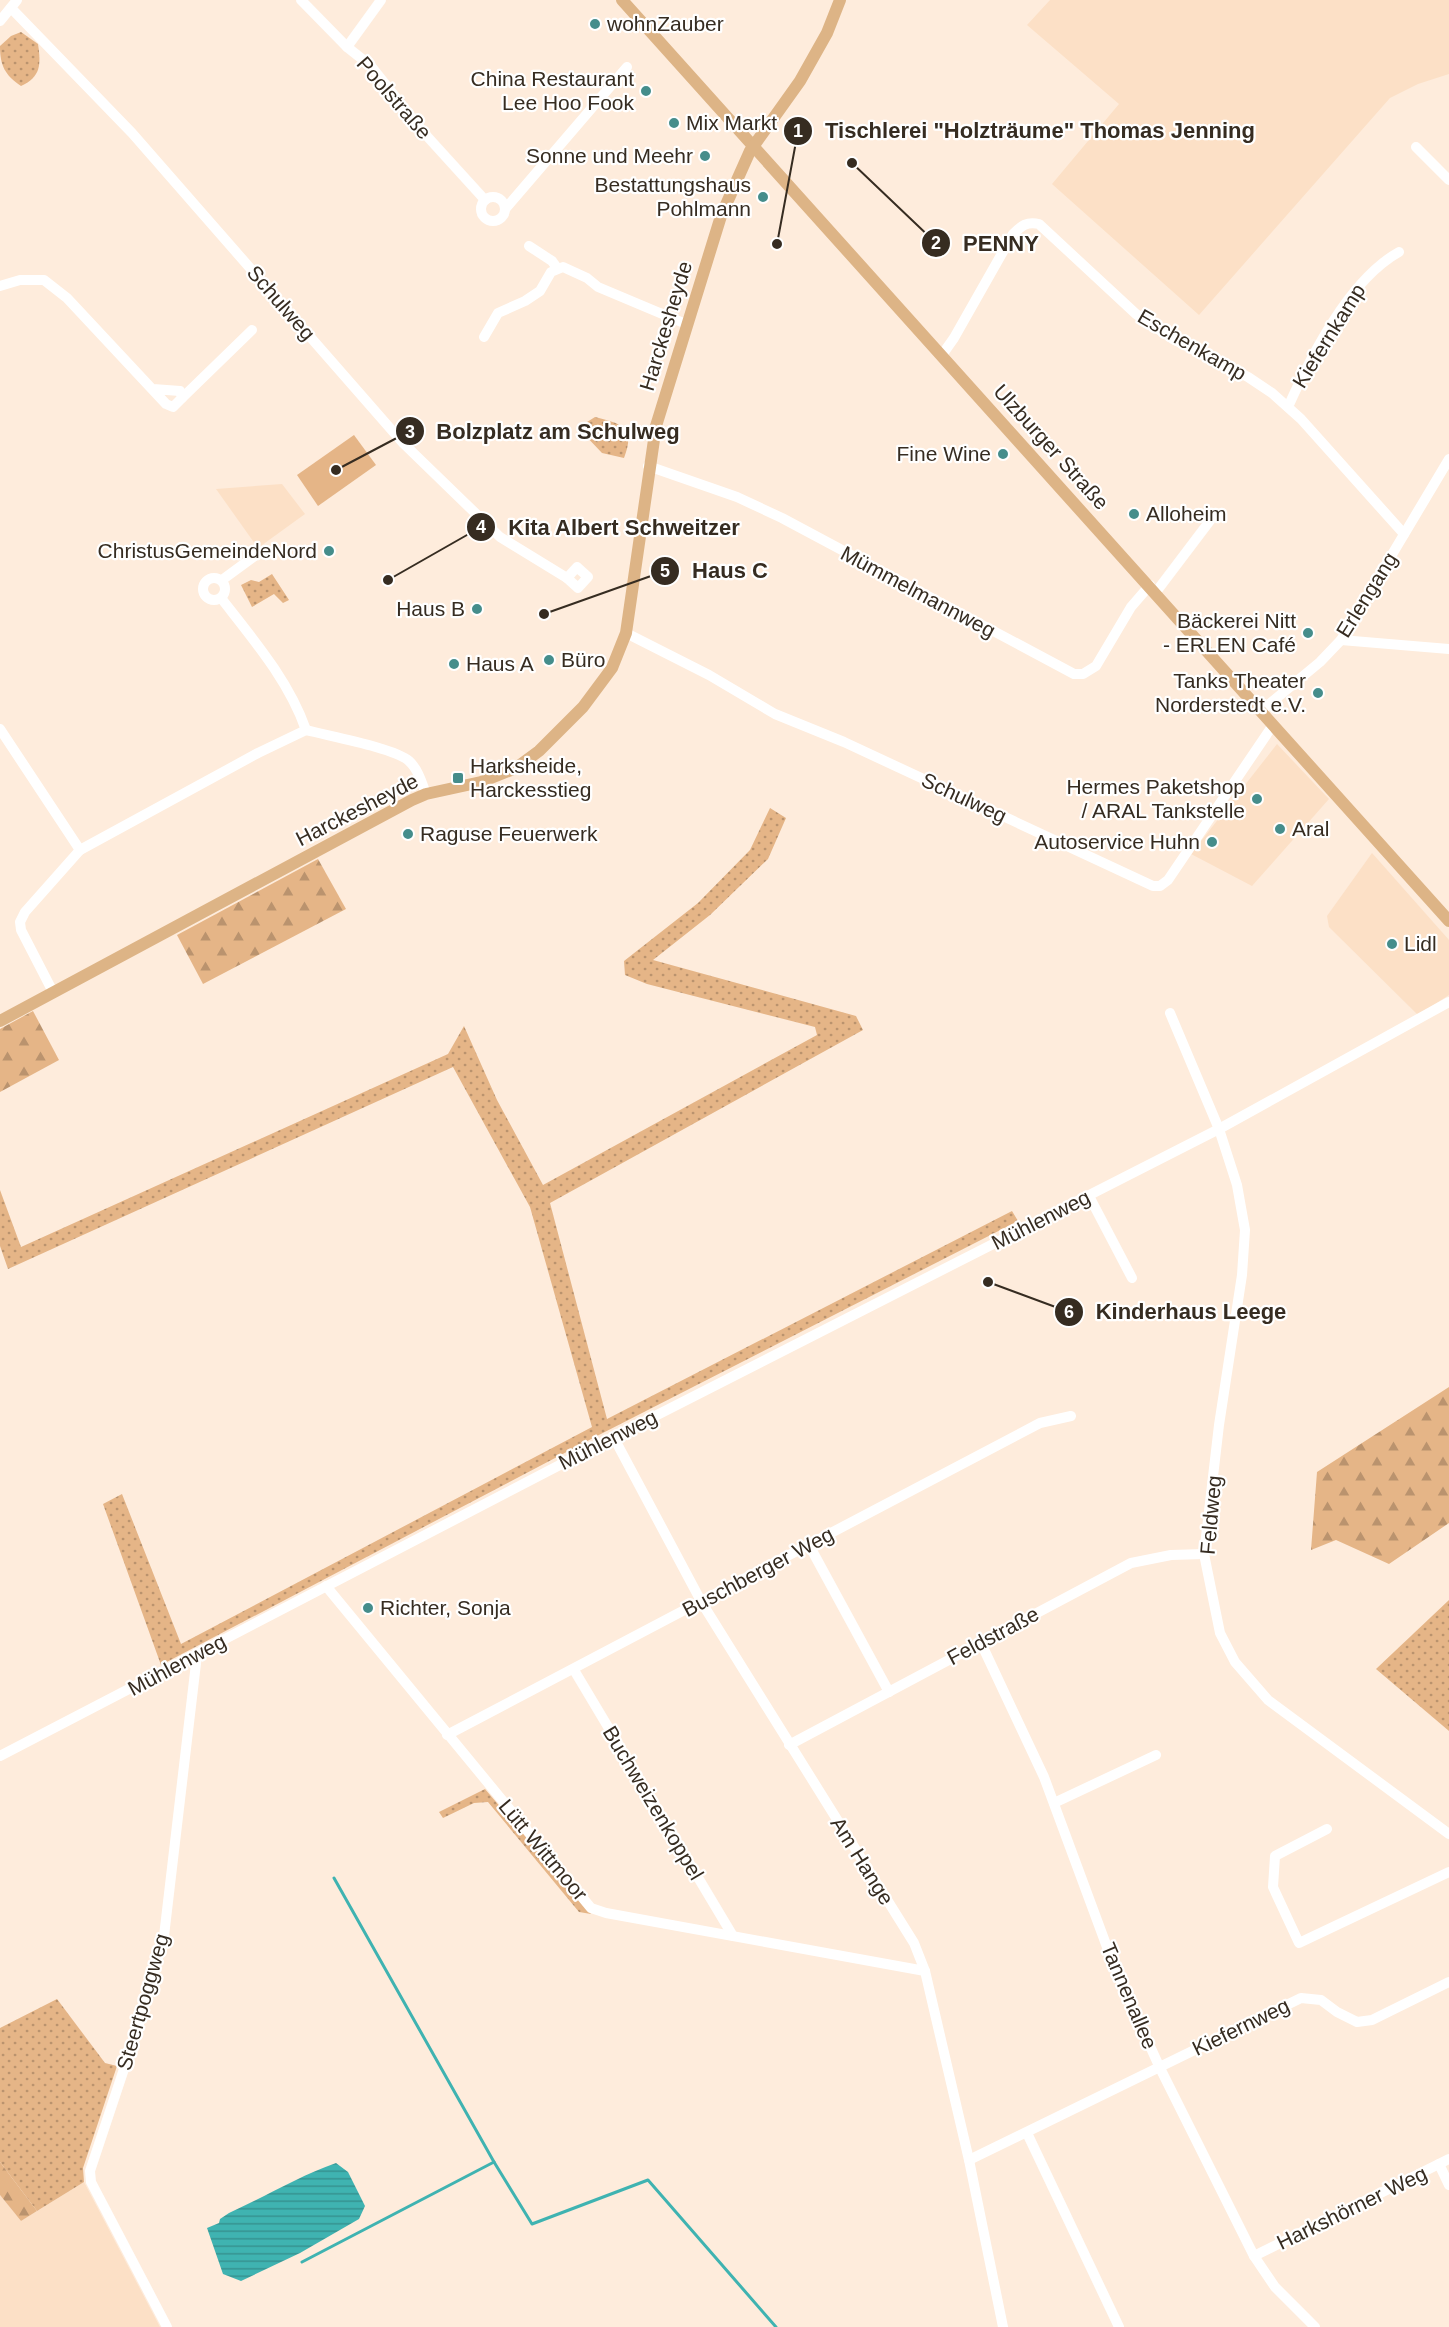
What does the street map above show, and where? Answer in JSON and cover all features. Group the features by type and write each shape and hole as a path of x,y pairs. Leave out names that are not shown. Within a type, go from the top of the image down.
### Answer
{"main road":[{"name":"Ulzburger Straße","path":"622,0 1449,921"},
{"name":"Harckesheyde","path":"0,1021 426,794 504,774 539,751 602,684 618,656 626,633 648,466 656,426 686,324 727,202 753,147 800,81 827,33 840,0"}],"street":[{"name":"Poolstraße","path":"301,0 347,47 371,66 425,134 485,200"},
{"path":"347,47 381,0"},
{"path":"0,21 14,4"},
{"name":"Schulweg","path":"14,4 132,133 403,443 500,537 567,578"},
{"path":"506,208 627,67"},
{"path":"1416,147 1449,180"},
{"name":"Poolstraße","path":"490,197 500,198 506,208 500,219 489,220 482,213 485,200 490,197"},
{"name":"Eschenkamp","path":"942,355 1013,234 1021,225 1031,222 1045,228 1136,314 1173,339 1248,377 1288,407"},
{"path":"529,246 552,261 557,268"},
{"name":"Kiefernkamp","path":"1399,252 1379,263 1357,285 1302,376 1288,407 1404,534"},
{"path":"484,336 498,313 540,291 551,272 557,268 570,269 598,287 686,324"},
{"path":"0,286 20,280 44,280 66,298 173,407 252,330"},
{"name":"Erlengang","path":"1261,711 1320,662 1341,640 1449,459"},
{"name":"Mümmelmannweg","path":"648,466 737,497 783,518 1074,674 1083,674 1096,666 1131,607 1153,589 1212,518"},
{"path":"221,598 208,598 203,586 211,578 222,580 256,555"},
{"path":"221,598 226,589 222,580"},
{"path":"221,598 265,655 298,706 306,730"},
{"name":"Schulweg","path":"626,633 709,675 776,714 844,742 1153,886 1160,886 1168,880 1273,725"},
{"path":"1341,640 1449,649"},
{"path":"0,729 80,850"},
{"path":"53,992 21,930 20,922 25,912 80,850 258,753 306,730 373,747 409,761 420,778 426,794"},
{"name":"Mühlenweg","path":"0,1756 326,1586 1219,1129 1449,1002"},
{"path":"1170,1013 1219,1129"},
{"name":"Feldweg","path":"1219,1129 1237,1185 1245,1230 1242,1275 1219,1425 1204,1554 1220,1633 1235,1662 1250,1683 1268,1700 1449,1834"},
{"path":"1089,1196 1132,1278"},
{"name":"Buschberger Weg","path":"447,1735 702,1603 1040,1423 1071,1416"},
{"name":"Am Hange","path":"614,1438 702,1603 914,1943 925,1971 969,2160 1003,2327"},
{"path":"809,1545 889,1692"},
{"name":"Feldstraße","path":"789,1745 1131,1563 1171,1556 1204,1554"},
{"name":"Lütt Wittmoor","path":"326,1586 591,1908 606,1913 925,1971"},
{"name":"Tannenallee","path":"981,1643 1030,1743 1114,1966 1159,2066 1254,2256 1275,2287 1315,2327"},
{"name":"Steertpoggweg","path":"167,2327 91,2182 90,2171 164,1936 197,1655"},
{"name":"Buchweizenkoppel","path":"574,1670 733,1936"},
{"path":"1054,1803 1156,1755"},
{"path":"1328,1829 1275,1856 1273,1887 1299,1943 1449,1872"},
{"name":"Kiefernweg","path":"969,2160 1301,1998 1321,2000 1337,2012 1357,2022 1372,2020 1449,1982"},
{"path":"1027,2133 1119,2327"},
{"path":"1444,2162 1449,2185"},
{"name":"Harkshörner Weg","path":"1254,2256 1444,2162"}],"shaded area":[{"path":"1050,0 1449,0 1449,74 1418,84 1390,98 1199,315 1052,184 1119,104 1027,25"},
{"path":"282,484 305,514 258,548 216,489"},
{"path":"1277,744 1329,799 1252,886 1191,854"},
{"path":"1372,853 1449,940 1449,995 1418,1015 1329,927 1327,916"},
{"path":"84,2182 160,2327 0,2327 0,2195 21,2221"}],"green space":[{"path":"21,32 38,44 39,64 33,78 21,86 4,69 0,46 11,36"},
{"path":"595,417 624,428 628,440 624,458 602,453 583,433 587,422"},
{"path":"354,435 376,465 318,506 297,475"},
{"path":"272,574 289,600 283,603 274,594 252,607 241,585 251,580 259,582"},
{"path":"770,808 786,818 768,859 710,915 653,960 856,1016 863,1030 550,1203 607,1419 1012,1211 1018,1221 595,1437 161,1665 103,1504 122,1494 181,1644 592,1427 530,1207 453,1067 8,1269 0,1246 0,1190 21,1247 448,1054 464,1026 497,1100 543,1185 817,1035 815,1027 647,984 625,975 624,961 698,903 750,850"},
{"path":"318,859 346,909 203,984 177,935"},
{"path":"33,1011 59,1060 0,1092 0,1029"},
{"path":"1449,1387 1449,1523 1389,1564 1336,1540 1311,1550 1317,1472"},
{"path":"1449,1600 1449,1731 1376,1669"},
{"path":"485,1789 591,1914 579,1912 488,1802 474,1803 443,1818 439,1812"},
{"path":"57,1999 105,2063 117,2066 83,2168 84,2182 37,2211 0,2162 0,2028"},
{"path":"0,2162 37,2211 21,2221 0,2195"}],"water":[{"path":"336,2163 348,2172 365,2206 359,2219 300,2253 241,2281 223,2274 207,2228 219,2223 220,2219 229,2213"}],"waterway":[{"path":"334,1878 494,2162"},
{"path":"302,2262 494,2162 532,2224 648,2180 776,2327"}],"place":[{"name":"wohnZauber","path":"595,24"},
{"name":"China Restaurant Lee Hoo Fook","path":"646,91"},
{"name":"Mix Markt","path":"674,123"},
{"name":"Sonne und Meehr","path":"705,156"},
{"name":"PENNY","path":"852,163"},
{"name":"Bestattungshaus Pohlmann","path":"763,197"},
{"name":"Tischlerei \"Holzträume\" Thomas Jenning","path":"777,244"},
{"name":"Fine Wine","path":"1003,454"},
{"name":"Bolzplatz am Schulweg","path":"336,470"},
{"name":"Alloheim","path":"1134,514"},
{"name":"ChristusGemeindeNord","path":"329,551"},
{"name":"Kita Albert Schweitzer","path":"388,580"},
{"name":"Haus B","path":"477,609"},
{"name":"Haus C","path":"544,614"},
{"name":"Bäckerei Nitt - ERLEN Café","path":"1308,633"},
{"name":"Büro","path":"549,660"},
{"name":"Haus A","path":"454,664"},
{"name":"Tanks Theater Norderstedt e.V.","path":"1318,693"},
{"name":"Harksheide, Harckesstieg","path":"458,778"},
{"name":"Hermes Paketshop / ARAL Tankstelle","path":"1257,799"},
{"name":"Aral","path":"1280,829"},
{"name":"Raguse Feuerwerk","path":"408,834"},
{"name":"Autoservice Huhn","path":"1212,842"},
{"name":"Lidl","path":"1392,944"},
{"name":"Kinderhaus Leege","path":"988,1282"},
{"name":"Richter, Sonja","path":"368,1608"}]}
